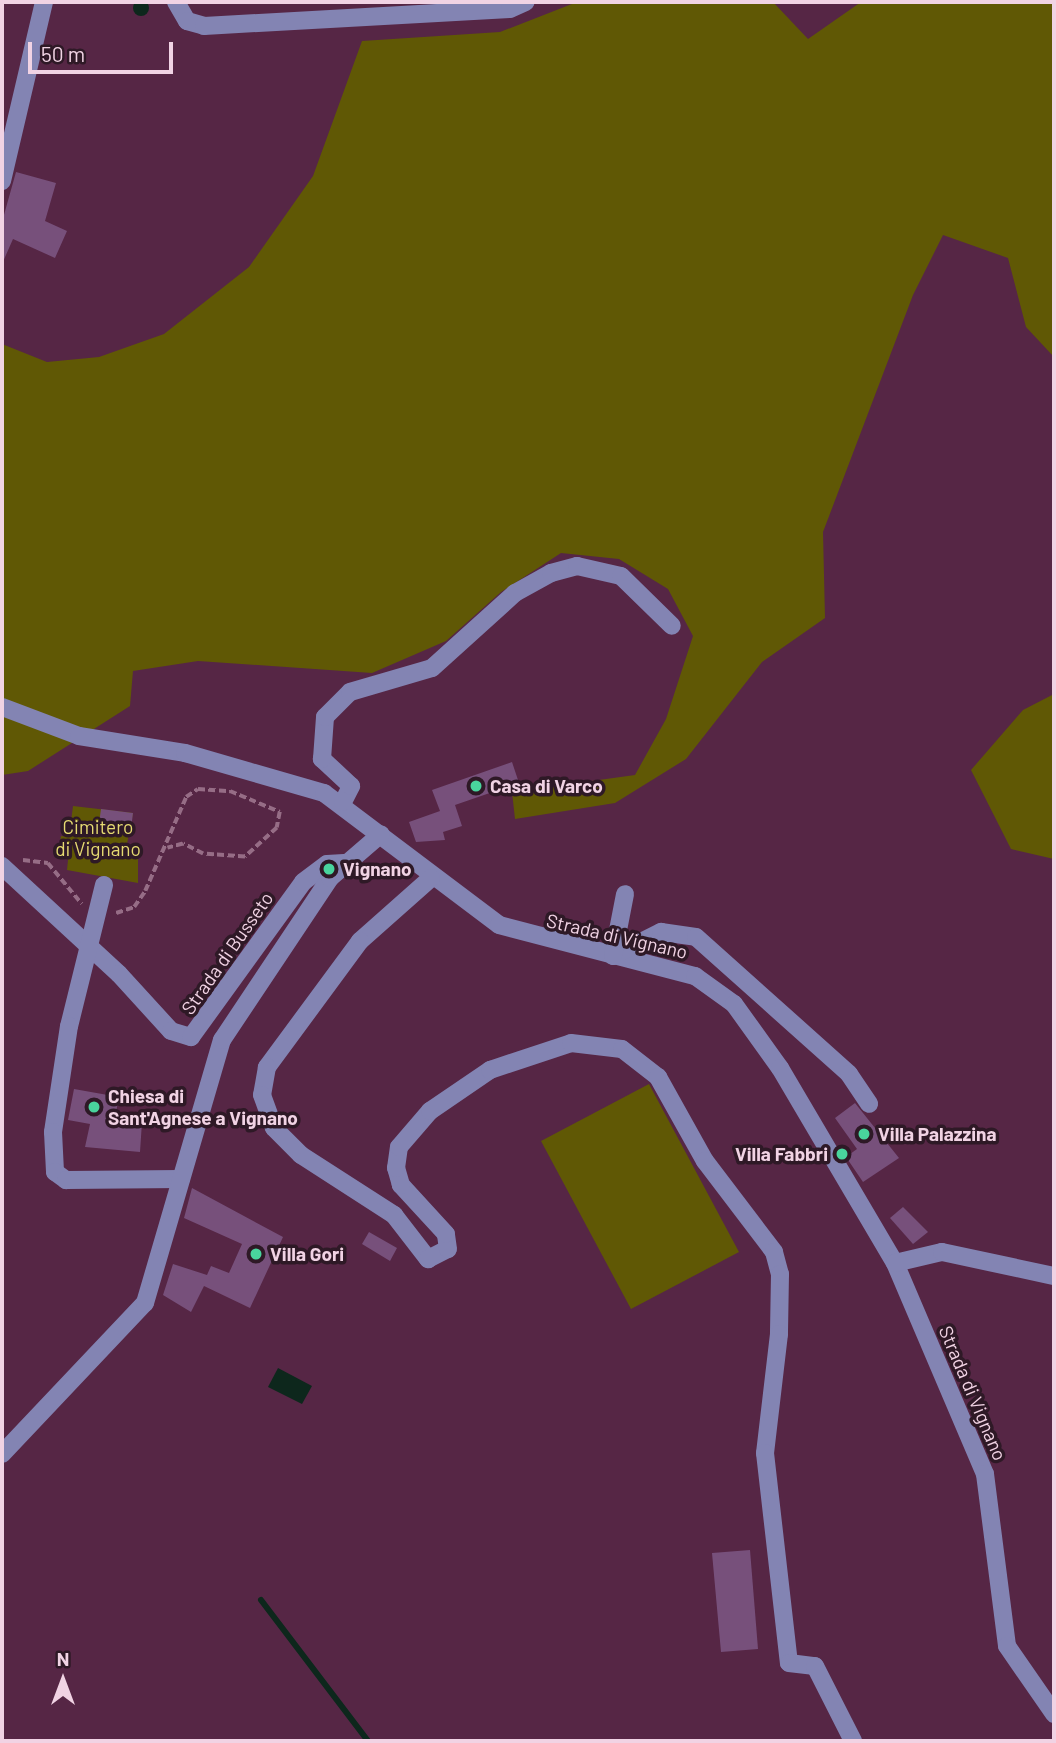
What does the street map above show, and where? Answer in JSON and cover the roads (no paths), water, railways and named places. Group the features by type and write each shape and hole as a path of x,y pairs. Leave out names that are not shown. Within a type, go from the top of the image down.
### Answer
{"street":[{"path":"2,181 44,2"},
{"path":"176,2 187,21 204,26 510,9 526,2"},
{"path":"343,802 351,786 322,759 325,717 350,692 432,668 515,593 551,573 577,566 621,576 672,626"},
{"name":"Strada di Vignano","path":"2,707 79,736 216,760 343,802 430,878 523,936 695,976 734,1004 780,1068 895,1263 985,1474 1007,1646 1054,1714"},
{"name":"Strada di Busseto","path":"2,1454 145,1303 227,1029 344,863 381,834"},
{"name":"Strada di Busseto","path":"6,870 171,1031 191,1037 303,882 327,864 344,863"},
{"path":"430,878 360,941 267,1067 262,1096 274,1128 302,1155 394,1215 428,1259 448,1249 446,1234 401,1185 396,1168 399,1147 430,1111 490,1070 571,1043 622,1049 658,1077 705,1161 774,1252 779,1323 765,1453 789,1663 815,1666 853,1741"},
{"path":"104,885 84,945 55,1115 55,1172 66,1180 181,1179"},
{"path":"613,956 625,894"},
{"path":"613,956 661,932 696,937 849,1074 869,1104"},
{"path":"895,1263 942,1252 1054,1276"}],"waterway":[{"path":"261,1600 368,1741"}],"place":[{"name":"Casa di Varco","path":"476,786"},
{"name":"Vignano","path":"329,869"},
{"name":"Chiesa di Sant'Agnese a Vignano","path":"94,1107"},
{"name":"Villa Palazzina","path":"864,1134"},
{"name":"Villa Fabbri","path":"842,1154"},
{"name":"Villa Gori","path":"256,1254"}],"park label":[{"name":"Cimitero di Vignano","path":"98,838"}]}
